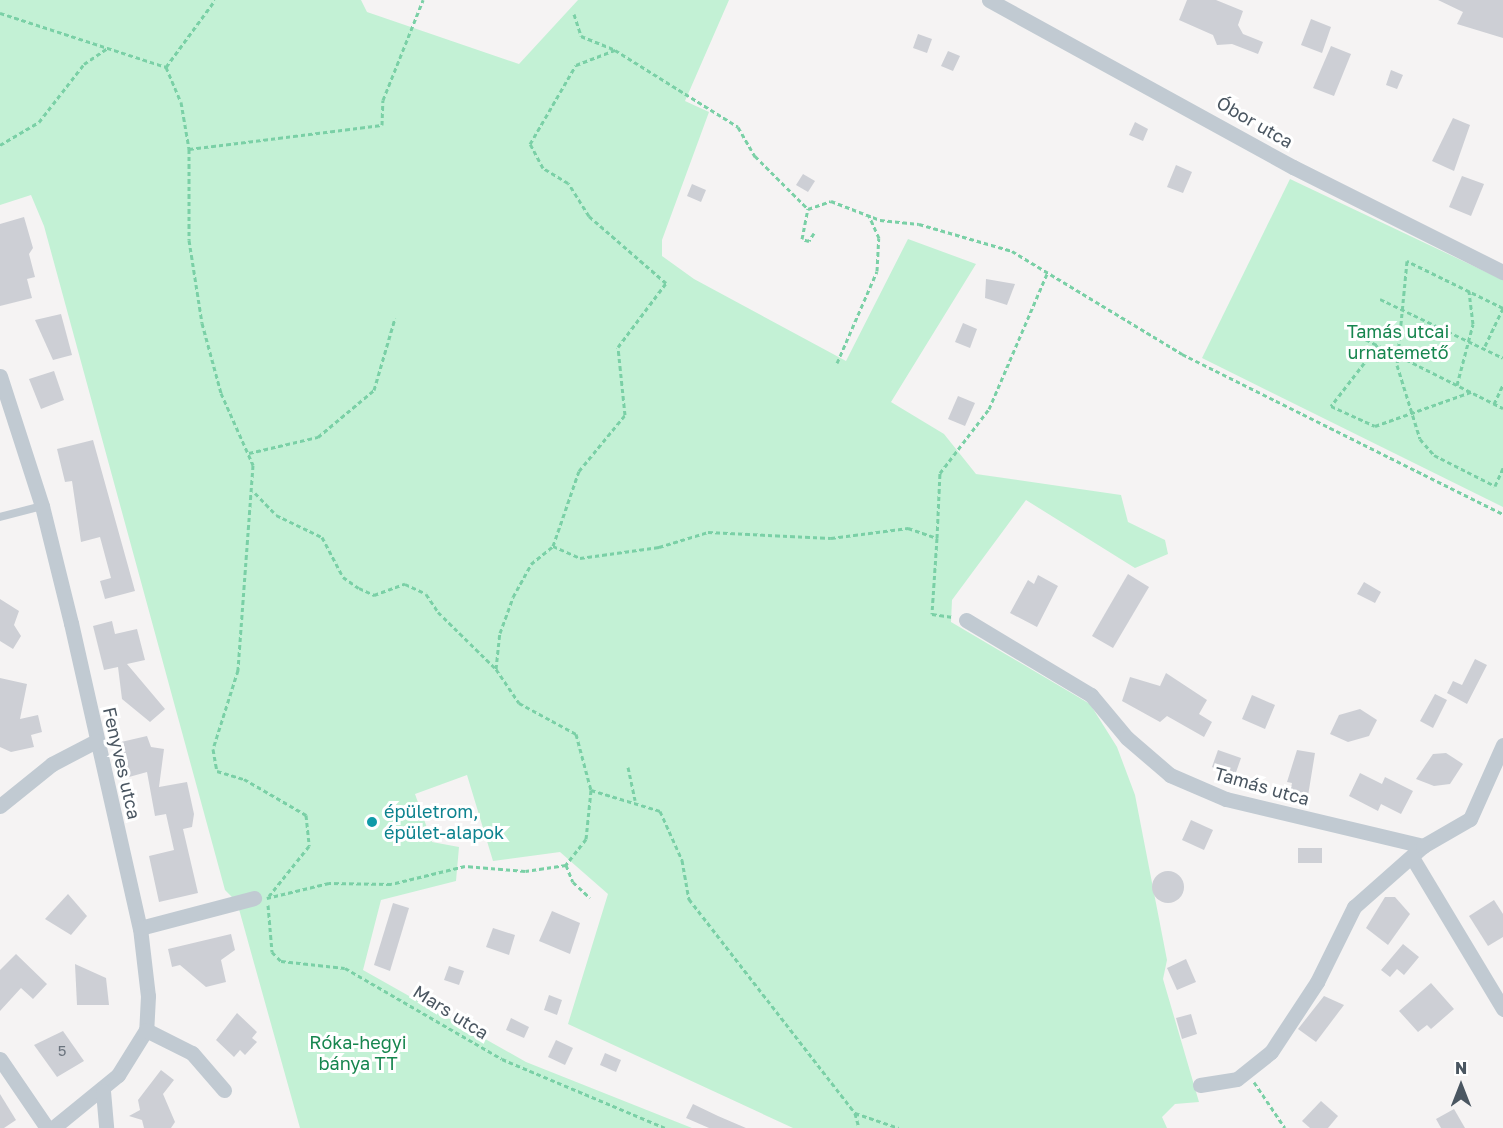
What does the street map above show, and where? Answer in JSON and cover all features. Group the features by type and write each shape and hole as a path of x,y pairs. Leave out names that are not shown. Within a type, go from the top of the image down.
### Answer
{"street":[{"name":"Óbor utca","path":"990,0 1293,167 1503,272"},
{"name":"Fenyves utca","path":"0,376 42,506 140,928 148,996 146,1030"},
{"name":"Tamás utca","path":"966,620 1091,695 1127,738 1170,775 1226,799 1423,846"},
{"path":"0,806 52,764 96,741"},
{"path":"1200,1085 1237,1079 1271,1052 1317,982 1354,907 1382,879 1413,859 1423,846 1470,819 1503,745"},
{"path":"1413,859 1503,1009"},
{"path":"140,928 260,898"},
{"path":"53,1128 103,1091 146,1030 192,1053 224,1090"},
{"path":"0,1059 47,1128"},
{"path":"103,1091 106,1128"}],"lane":[{"path":"0,517 42,506"}],"path":[{"path":"166,67 215,0"},
{"path":"189,149 382,125 383,100 423,0"},
{"path":"0,13 166,67 181,102 189,149 189,240 202,323 221,393 249,453 254,492 238,670 213,749 217,771 244,779 306,815 309,846 260,898"},
{"path":"574,14 581,36 615,50 738,127 754,156 808,209"},
{"path":"0,145 39,122 84,64 108,48"},
{"path":"496,669 500,633 513,597 531,564 553,546 579,471 625,415 618,346 666,283 589,216 568,183 543,168 530,144 576,65 615,50"},
{"path":"808,209 831,201 869,215 1012,251 1182,354 1503,514"},
{"path":"808,209 802,239 809,241 814,233"},
{"path":"837,363 877,271 879,238 869,215"},
{"path":"1483,347 1503,308 1407,261 1405,311 1398,355 1409,414 1425,448 1465,473 1495,486 1503,468"},
{"path":"966,620 932,614 940,473 988,409 1047,274"},
{"path":"1457,385 1474,309 1469,291"},
{"path":"1380,299 1503,358"},
{"path":"249,453 318,437 375,390 395,318"},
{"path":"1359,336 1503,408"},
{"path":"1377,345 1331,406 1375,426 1471,393"},
{"path":"1494,404 1503,385"},
{"path":"254,492 276,516 322,537 343,577 359,588 375,595 405,584 426,594 438,612 496,669 519,703 576,734 591,790 586,839 566,865 525,871 465,866 391,884 329,883 260,898"},
{"path":"553,546 580,558 659,547 708,532 831,538 908,528 938,538"},
{"path":"628,767 635,800"},
{"path":"591,790 635,800 660,811 682,860 689,899 855,1113 859,1128"},
{"path":"566,865 573,882 590,898"},
{"name":"Mars utca","path":"260,898 272,952 281,962 345,968 501,1059 665,1128"},
{"path":"1258,1088 1285,1128"},
{"path":"855,1113 899,1128"}],"green space":[{"name":"Róka-hegyi bánya TT","path":"0,0 361,0 367,12 519,64 578,0 729,0 685,101 709,112 662,240 662,256 694,279 846,361 908,239 976,264 891,402 944,434 976,474 1121,495 1128,522 1165,540 1168,554 1135,568 1026,500 952,600 951,622 1090,704 1117,747 1135,795 1167,960 1163,979 1199,1102 1175,1104 1162,1117 1167,1128 793,1128 568,1024 608,894 560,852 493,861 467,775 415,794 432,842 459,847 456,881 381,900 363,970 526,1062 692,1128 300,1128 237,902 225,890 44,226 31,195 0,205"},
{"name":"Tamás utcai urnatemető","path":"1290,179 1503,280 1503,507 1202,358"}],"building":[{"path":"1187,0 1216,0 1243,11 1238,25 1243,34 1263,42 1258,54 1232,44 1217,45 1213,35 1179,20"},
{"path":"1438,0 1503,0 1503,38 1457,24 1463,12"},
{"path":"1311,19 1331,27 1322,53 1301,45"},
{"path":"918,34 932,39 927,53 913,48"},
{"path":"1331,46 1351,54 1334,96 1313,88"},
{"path":"948,51 960,56 953,71 941,66"},
{"path":"1391,70 1403,75 1397,89 1386,85"},
{"path":"1453,118 1470,125 1454,171 1432,161"},
{"path":"1135,122 1148,129 1143,141 1129,135"},
{"path":"1176,165 1192,172 1183,193 1167,187"},
{"path":"803,174 815,181 808,192 796,185"},
{"path":"1462,176 1484,184 1471,216 1449,207"},
{"path":"692,184 706,190 701,202 687,196"},
{"path":"24,217 33,248 29,254 35,277 27,279 32,298 0,306 0,224"},
{"path":"986,279 1015,284 1007,305 985,298"},
{"path":"61,314 72,355 53,360 35,320"},
{"path":"963,323 977,329 970,348 955,342"},
{"path":"54,371 64,400 41,409 29,379"},
{"path":"958,396 975,403 965,426 948,419"},
{"path":"93,440 135,591 105,599 100,581 111,578 100,537 81,542 72,481 65,482 57,449"},
{"path":"1128,574 1149,587 1113,648 1092,636"},
{"path":"1038,575 1058,586 1037,627 1010,613 1028,580 1034,584"},
{"path":"1364,582 1381,592 1375,603 1357,594"},
{"path":"0,599 19,611 14,625 21,636 13,649 0,641"},
{"path":"112,621 115,634 137,629 145,660 127,664 165,709 150,722 122,699 118,667 104,670 93,626"},
{"path":"1475,659 1487,665 1467,704 1447,693 1453,681 1462,685"},
{"path":"1166,673 1207,700 1199,714 1212,722 1204,737 1167,716 1160,722 1122,701 1130,677 1160,686"},
{"path":"0,678 27,684 20,719 38,715 42,732 31,735 34,747 11,752 0,747"},
{"path":"1435,694 1447,700 1433,728 1420,721"},
{"path":"1252,695 1275,705 1265,729 1242,719"},
{"path":"1360,709 1377,720 1369,736 1348,742 1330,734 1339,715"},
{"path":"147,736 151,747 164,749 159,787 187,782 194,814 192,827 183,829 198,893 159,902 149,856 174,850 166,814 155,816 147,772 129,777 121,742"},
{"path":"1218,750 1241,758 1234,778 1212,767"},
{"path":"1297,750 1315,753 1307,802 1289,799 1292,783 1287,782"},
{"path":"1446,753 1463,764 1450,784 1434,786 1416,779 1433,754"},
{"path":"1360,773 1382,784 1385,777 1413,791 1401,814 1381,804 1378,811 1349,796"},
{"path":"1191,820 1213,830 1204,850 1182,840"},
{"path":"1298,848 1322,848 1322,863 1298,863"},
{"path":"1168,871 1179,876 1184,887 1179,898 1168,903 1157,898 1152,887 1157,876"},
{"path":"68,894 87,916 71,935 45,919"},
{"path":"1385,897 1395,897 1410,914 1388,945 1366,928"},
{"path":"1494,900 1503,914 1503,937 1488,946 1469,916"},
{"path":"393,903 409,908 390,971 374,965"},
{"path":"552,911 580,923 570,954 539,941"},
{"path":"493,928 515,935 509,955 486,947"},
{"path":"231,934 235,950 221,960 226,982 206,987 180,965 172,967 168,949"},
{"path":"1403,944 1419,957 1404,975 1397,969 1390,977 1381,970"},
{"path":"16,954 47,984 33,999 21,988 0,1011 0,970"},
{"path":"1186,959 1196,982 1177,990 1167,968"},
{"path":"75,964 106,978 109,1005 77,1005"},
{"path":"449,966 464,971 459,985 444,980"},
{"path":"1431,983 1454,1009 1431,1029 1427,1025 1418,1032 1399,1011"},
{"path":"549,995 562,1000 557,1015 544,1010"},
{"path":"1324,996 1344,1005 1316,1042 1298,1029"},
{"path":"237,1013 257,1032 252,1038 257,1042 245,1055 240,1050 234,1057 216,1040"},
{"path":"1191,1014 1197,1034 1182,1039 1176,1018"},
{"path":"511,1018 529,1027 524,1038 506,1030"},
{"path":"63,1031 84,1061 57,1077 34,1045"},
{"path":"556,1040 573,1048 565,1065 548,1057"},
{"path":"605,1053 621,1060 616,1072 600,1065"},
{"path":"161,1070 174,1080 163,1094 175,1122 171,1128 144,1128 142,1120 129,1116 140,1110 138,1100"},
{"path":"0,1094 16,1120 4,1128 0,1128"},
{"path":"1321,1101 1338,1116 1328,1128 1310,1128 1302,1121"},
{"path":"693,1104 746,1128 709,1128 686,1118"},
{"path":"1454,1109 1465,1128 1441,1128 1436,1119"}],"place":[{"name":"épületrom, épület-alapok","path":"372,822"}]}
